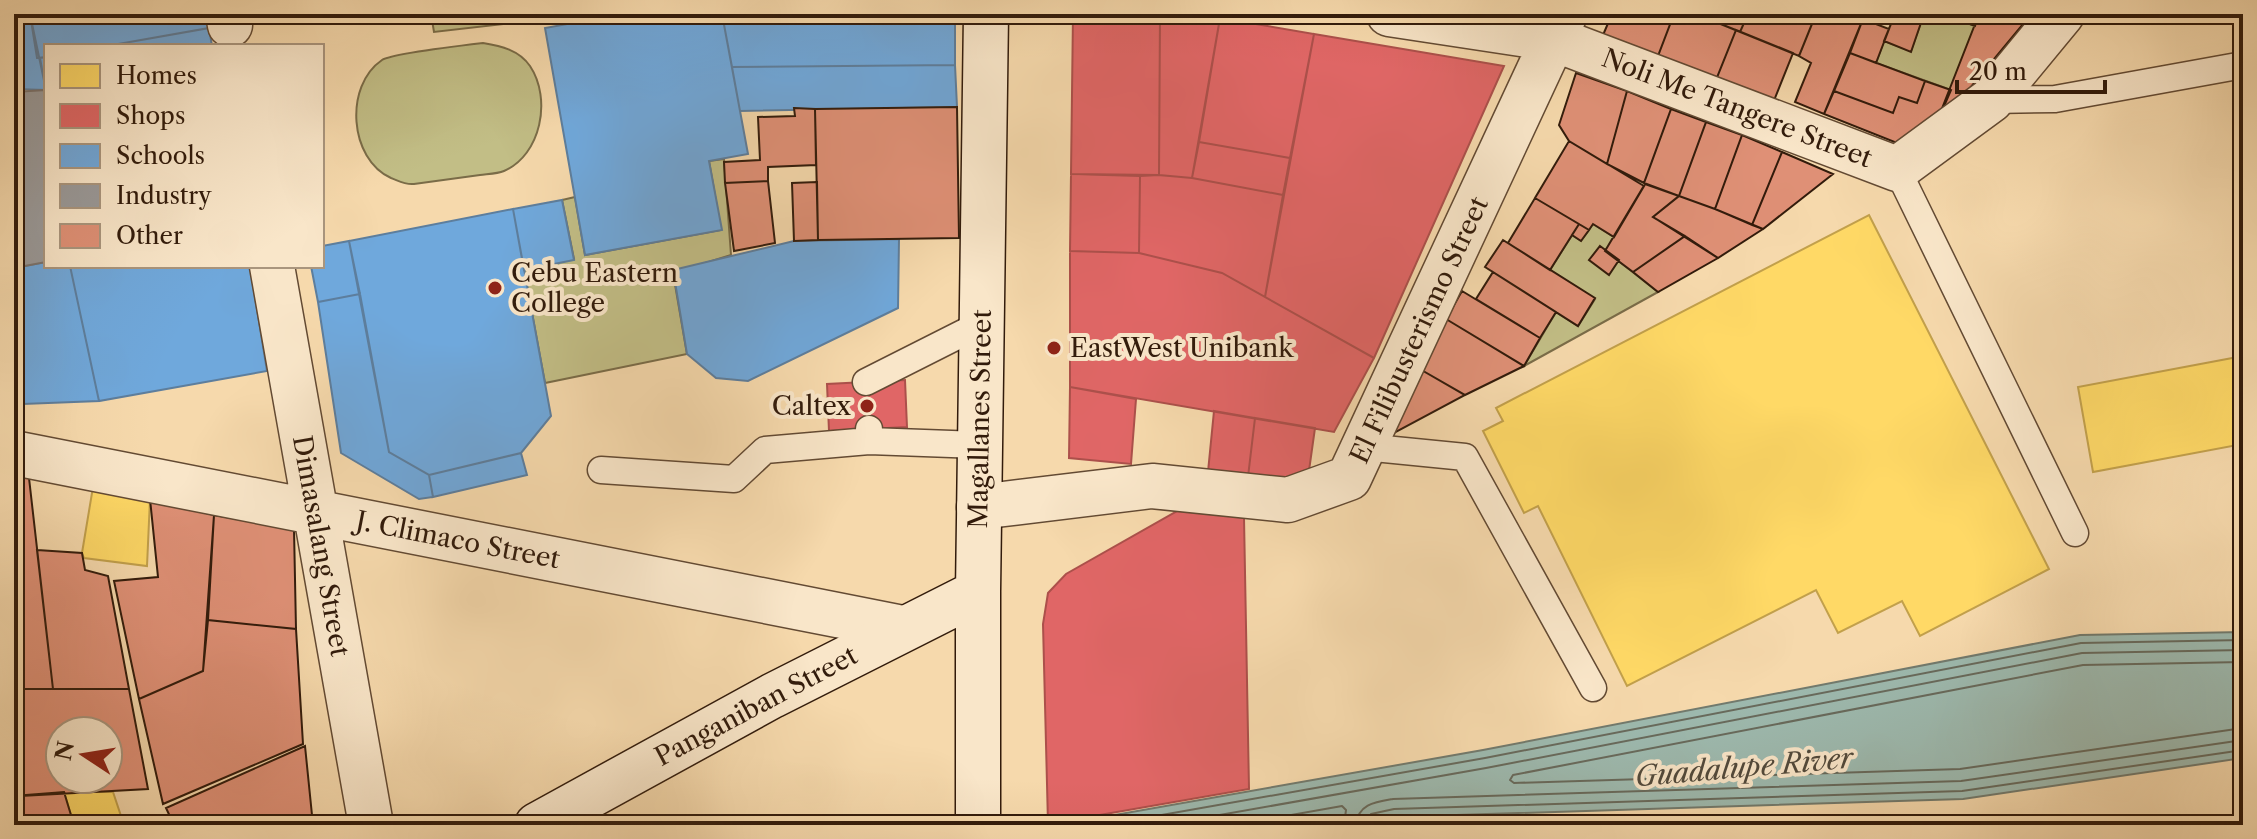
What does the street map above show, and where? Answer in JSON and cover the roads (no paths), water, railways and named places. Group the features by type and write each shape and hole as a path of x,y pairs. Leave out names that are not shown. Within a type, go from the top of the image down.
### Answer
{"street":[{"name":"Magallanes Street","path":"978,825 979,445 986,14"},
{"name":"Noli Me Tangere Street","path":"1389,14 1560,26 1897,169"},
{"path":"1897,169 1991,100 2062,14"},
{"name":"El Filibusterismo Street","path":"979,507 1152,486 1288,500 1349,478 1560,26"},
{"name":"Dimasalang Street","path":"272,268 371,825"},
{"name":"J. Climaco Street","path":"14,453 903,628"},
{"name":"Panganiban Street","path":"537,825 772,696 978,592"}],"lane":[{"path":"1991,100 2055,99 2243,65"},
{"path":"1897,169 2075,533"},
{"path":"866,382 981,324"},
{"path":"601,470 734,479 765,450 869,435 979,445"},
{"path":"1364,447 1465,457 1593,688"}],"water":[{"name":"Guadalupe River","path":"2243,632 2243,758 1963,799 1394,817 1357,825 1058,825 1483,750 2080,635"}],"place":[{"name":"Cebu Eastern College","path":"495,288"},
{"name":"EastWest Unibank","path":"1054,348"},
{"name":"Caltex","path":"867,406"}]}
